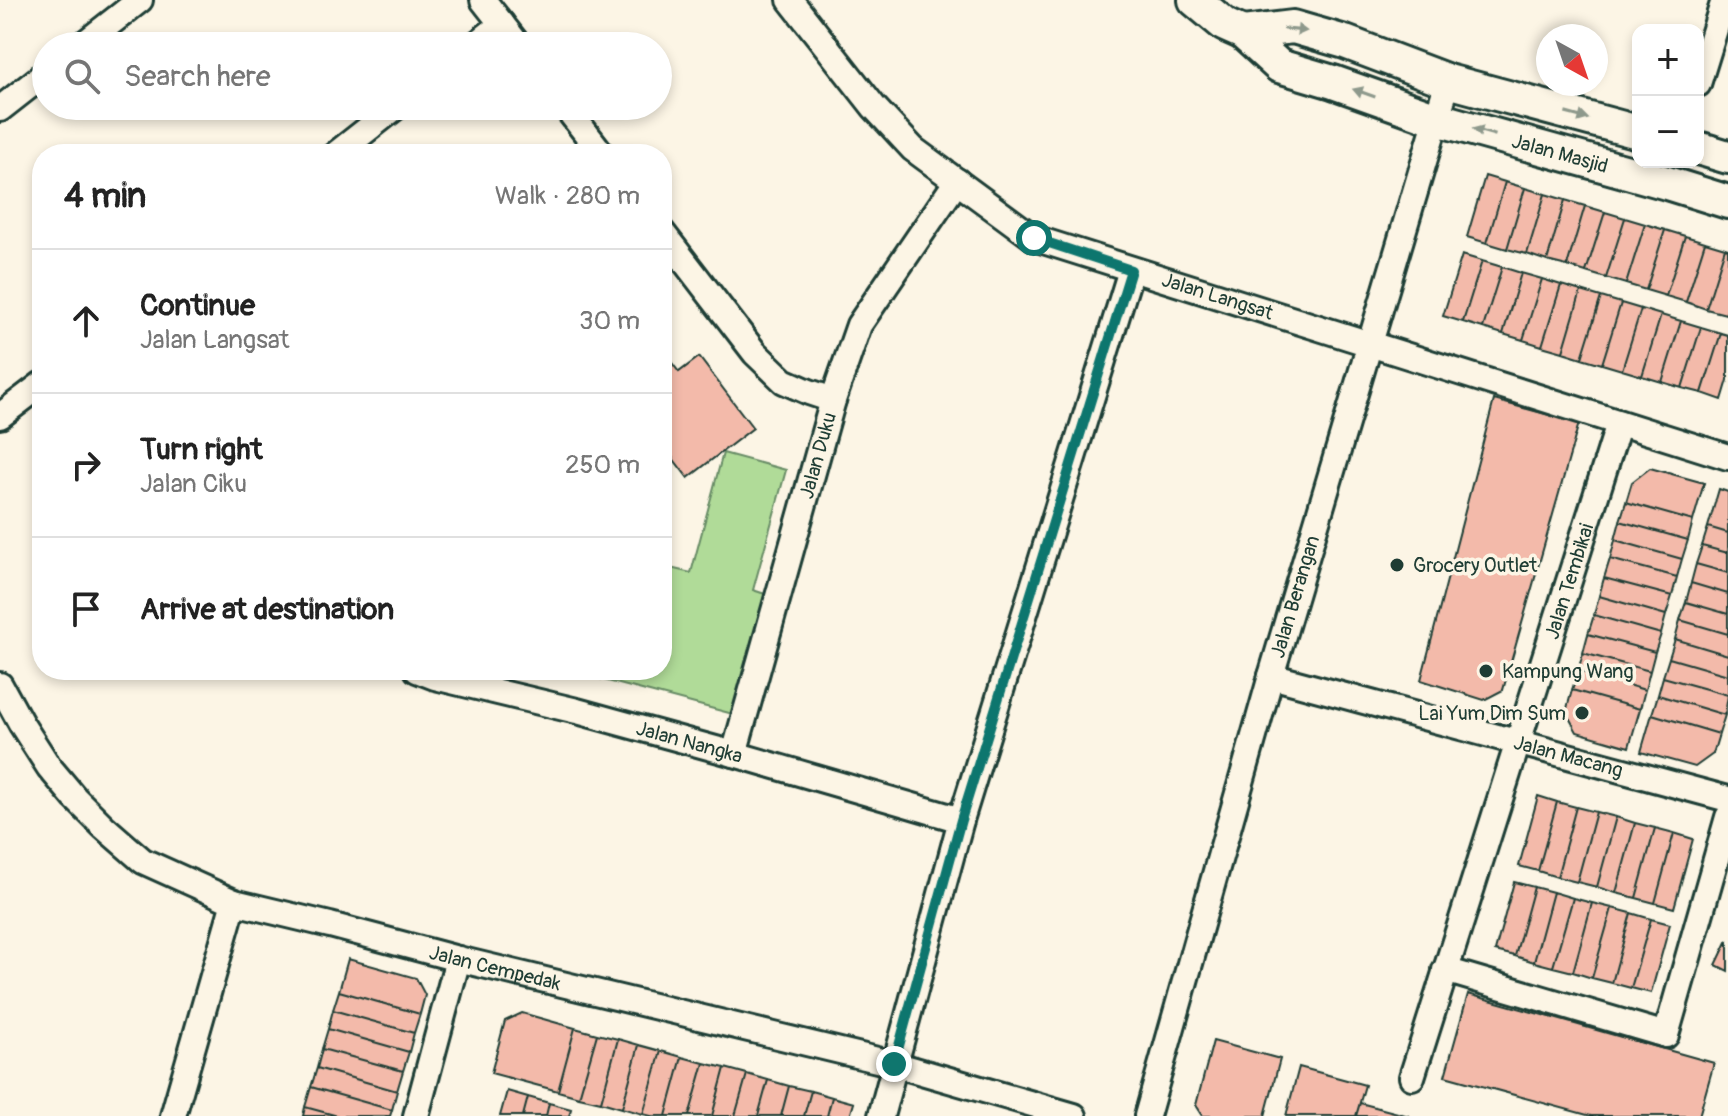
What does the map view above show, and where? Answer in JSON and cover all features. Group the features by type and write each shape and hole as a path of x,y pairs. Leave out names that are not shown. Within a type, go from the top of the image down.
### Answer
{"main road":[{"name":"Jalan Masjid","path":"1195,0 1225,25 1243,33 1279,66 1437,119 1670,172 1728,202"},
{"name":"Jalan Masjid","path":"1243,33 1293,27 1345,42 1448,81 1632,130"},
{"path":"1704,150 1728,157"}],"street":[{"path":"99,32 140,0"},
{"path":"483,0 508,32"},
{"name":"Jalan Langsat","path":"790,0 874,107 913,149 1034,238 1728,457"},
{"path":"1704,65 1724,0"},
{"path":"492,32 502,24"},
{"name":"Jalan Berangan","path":"1147,1116 1271,676 1448,81"},
{"path":"0,109 32,84"},
{"path":"349,144 379,120"},
{"path":"576,120 594,144"},
{"name":"Jalan Duku","path":"734,754 833,400 859,325 957,181"},
{"path":"672,245 755,353 784,381 833,400"},
{"path":"881,1116 961,820 1131,270"},
{"path":"0,416 32,392"},
{"name":"Jalan Tembikai","path":"1412,1077 1619,423"},
{"name":"Jalan Macang","path":"1271,676 1728,799"},
{"name":"Jalan Nangka","path":"448,680 577,711 961,820"},
{"name":"Jalan Cempedak","path":"0,685 49,767 104,827 143,861 234,902 894,1064 1074,1116"},
{"path":"1445,970 1666,1035 1728,817"},
{"path":"173,1116 234,902"},
{"path":"416,1116 458,959"}],"green space":[{"path":"723,453 786,470 753,590 765,594 733,714 604,680 672,680 672,568 691,573"}],"building":[{"path":"1485,176 1505,182 1487,243 1467,237"},
{"path":"1505,182 1525,188 1507,249 1487,243"},
{"path":"1525,188 1545,194 1527,254 1507,249"},
{"path":"1545,194 1565,200 1547,261 1527,254"},
{"path":"1565,200 1585,206 1567,266 1547,261"},
{"path":"1585,206 1605,212 1586,272 1567,266"},
{"path":"1605,212 1625,218 1606,278 1586,272"},
{"path":"1625,218 1645,224 1626,284 1606,278"},
{"path":"1645,224 1665,230 1646,290 1626,284"},
{"path":"1665,230 1685,236 1666,296 1646,290"},
{"path":"1685,236 1705,242 1686,302 1666,296"},
{"path":"1705,242 1725,248 1706,309 1686,302"},
{"path":"1725,248 1728,249 1726,314 1706,309"},
{"path":"1462,255 1482,261 1463,322 1443,316"},
{"path":"1482,261 1502,267 1483,328 1463,322"},
{"path":"1502,267 1521,273 1503,334 1483,328"},
{"path":"1521,273 1542,279 1523,340 1503,334"},
{"path":"1542,279 1561,285 1542,346 1523,340"},
{"path":"1561,285 1581,291 1563,352 1542,346"},
{"path":"1581,291 1601,297 1582,358 1563,352"},
{"path":"1601,297 1621,303 1602,364 1582,358"},
{"path":"1621,303 1641,309 1622,370 1602,364"},
{"path":"1641,309 1661,315 1642,376 1622,370"},
{"path":"1661,315 1681,321 1662,382 1642,376"},
{"path":"1681,321 1701,327 1682,388 1662,382"},
{"path":"1701,327 1721,333 1702,393 1682,388"},
{"path":"1721,333 1728,335 1728,380 1722,400 1702,393"},
{"path":"699,357 753,428 688,478 672,457 672,363 679,372"},
{"path":"1494,400 1579,423 1503,690 1484,700 1421,680"},
{"path":"1650,468 1704,483 1693,521 1626,502 1632,482"},
{"path":"1719,489 1728,492 1728,533 1708,527"},
{"path":"1626,502 1693,521 1688,540 1620,521"},
{"path":"1620,521 1688,540 1682,559 1615,540"},
{"path":"1708,527 1728,533 1728,553 1702,546"},
{"path":"1615,540 1682,559 1677,577 1610,559"},
{"path":"1702,546 1728,553 1728,573 1696,564"},
{"path":"1610,559 1677,577 1672,596 1604,578"},
{"path":"1696,564 1728,573 1728,594 1691,583"},
{"path":"1604,578 1672,596 1666,615 1599,596"},
{"path":"1691,583 1728,594 1728,614 1686,602"},
{"path":"1599,596 1666,615 1661,634 1594,615"},
{"path":"1686,602 1728,614 1728,634 1680,620"},
{"path":"1594,615 1661,634 1655,652 1588,634"},
{"path":"1680,620 1728,634 1728,655 1675,639"},
{"path":"1588,634 1655,652 1650,671 1583,653"},
{"path":"1675,639 1728,655 1728,675 1669,658"},
{"path":"1583,653 1650,671 1645,690 1578,671"},
{"path":"1669,658 1728,675 1728,695 1663,677"},
{"path":"1578,671 1645,690 1640,709 1572,690"},
{"path":"1663,677 1728,695 1725,715 1658,695"},
{"path":"1572,690 1640,709 1629,747 1577,732 1566,712"},
{"path":"1658,695 1725,715 1719,734 1652,714"},
{"path":"1652,714 1719,734 1713,754 1695,767 1641,752"},
{"path":"1538,796 1557,802 1538,871 1519,866"},
{"path":"1557,802 1576,807 1557,877 1538,871"},
{"path":"1576,807 1596,812 1577,882 1557,877"},
{"path":"1596,812 1616,817 1597,887 1577,882"},
{"path":"1616,817 1635,823 1616,893 1597,887"},
{"path":"1635,823 1655,828 1636,898 1616,893"},
{"path":"1655,828 1674,833 1655,903 1636,898"},
{"path":"1674,833 1693,839 1674,908 1655,903"},
{"path":"1514,882 1534,887 1515,956 1495,951"},
{"path":"1534,887 1553,892 1534,962 1515,956"},
{"path":"1553,892 1573,898 1553,967 1534,962"},
{"path":"1573,898 1592,903 1573,972 1553,967"},
{"path":"1592,903 1612,908 1592,978 1573,972"},
{"path":"1612,908 1631,913 1612,983 1592,978"},
{"path":"1631,913 1651,919 1631,988 1612,983"},
{"path":"1651,919 1670,924 1651,993 1631,988"},
{"path":"1728,940 1728,971 1716,965"},
{"path":"348,959 416,978 425,995 420,1014 339,991"},
{"path":"339,991 420,1014 414,1033 333,1010"},
{"path":"1468,994 1714,1063 1699,1116 1591,1116 1445,1076"},
{"path":"333,1010 414,1033 409,1052 328,1029"},
{"path":"522,1013 575,1028 558,1091 491,1073 505,1021"},
{"path":"575,1028 597,1034 579,1097 558,1091"},
{"path":"328,1029 409,1052 403,1071 322,1049"},
{"path":"597,1034 618,1039 601,1102 579,1097"},
{"path":"618,1039 639,1045 622,1108 601,1102"},
{"path":"1213,1041 1280,1059 1265,1116 1203,1116 1196,1105"},
{"path":"639,1045 661,1051 643,1114 622,1108"},
{"path":"322,1049 403,1071 397,1091 317,1068"},
{"path":"661,1051 682,1057 666,1116 651,1116 643,1114"},
{"path":"682,1057 704,1063 689,1116 666,1116"},
{"path":"704,1063 725,1068 712,1116 689,1116"},
{"path":"1299,1067 1365,1085 1356,1116 1286,1116"},
{"path":"317,1068 397,1091 392,1110 311,1087"},
{"path":"725,1068 747,1074 735,1116 712,1116"},
{"path":"747,1074 768,1080 758,1116 735,1116"},
{"path":"768,1080 789,1086 781,1116 758,1116"},
{"path":"789,1086 811,1091 804,1116 781,1116"},
{"path":"311,1087 392,1110 390,1116 338,1116 305,1107"},
{"path":"507,1091 528,1097 523,1116 500,1116"},
{"path":"811,1091 832,1097 827,1116 804,1116"},
{"path":"528,1097 549,1103 546,1116 523,1116"},
{"path":"832,1097 854,1103 850,1116 827,1116"},
{"path":"549,1103 571,1109 569,1116 546,1116"},
{"path":"1360,1103 1409,1116 1356,1116"},
{"path":"305,1107 338,1116 303,1116"}],"place":[{"name":"Grocery Outlet","path":"1397,565"},
{"name":"Kampung Wang","path":"1486,671"},
{"name":"Lai Yum Dim Sum","path":"1582,713"}],"route":[{"path":"894,1064 961,820 1131,270 1034,238"}]}
